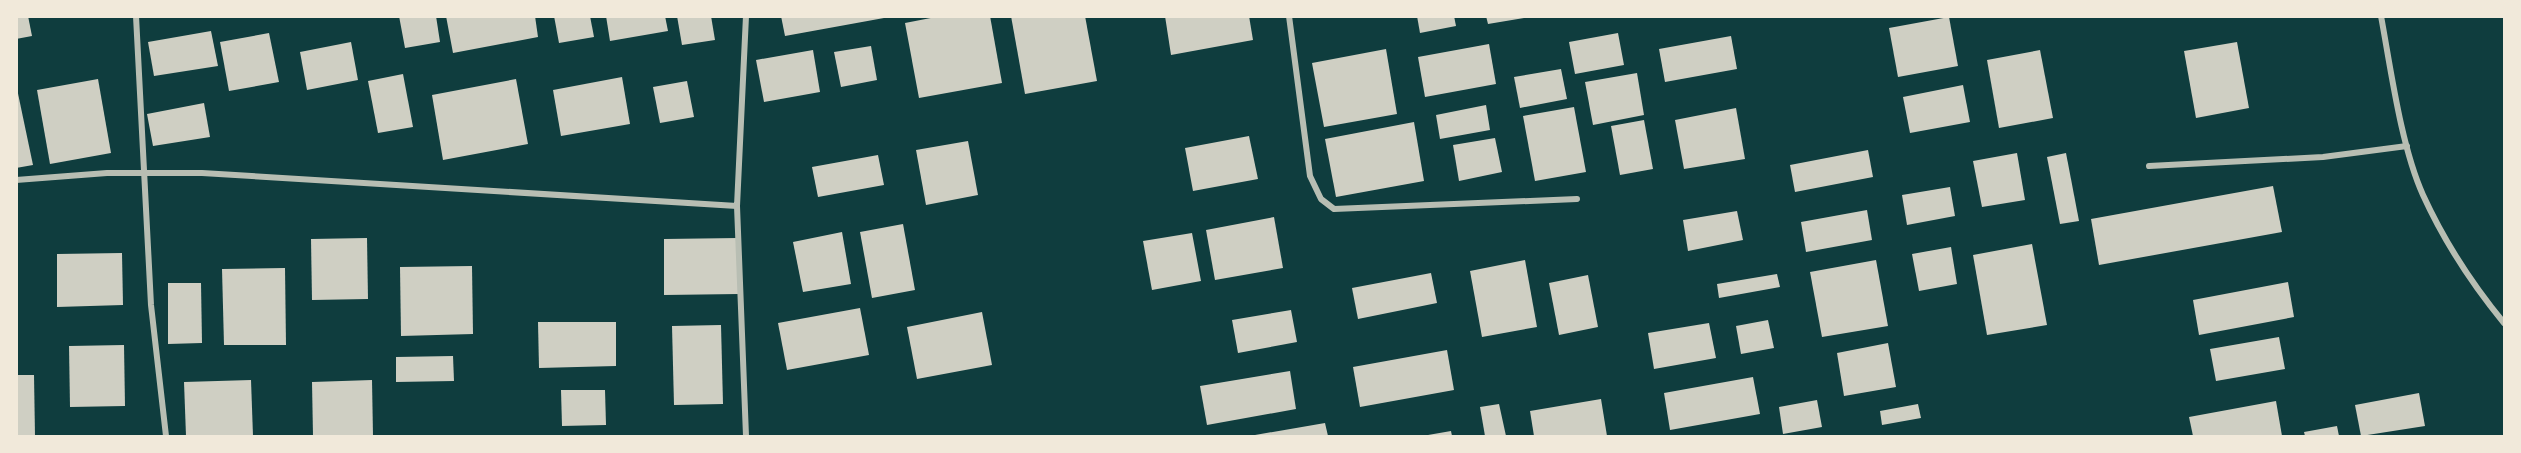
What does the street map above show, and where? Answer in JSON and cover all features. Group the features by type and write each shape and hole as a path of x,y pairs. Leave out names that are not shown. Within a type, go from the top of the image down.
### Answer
{"street":[{"path":"136,16 151,305 166,436"},
{"path":"746,16 737,206 746,436"},
{"path":"1289,16 1310,176 1321,198 1334,209 1577,199"},
{"path":"2381,16 2407,146 2422,194 2478,292 2505,323"},
{"path":"2149,165 2323,157 2407,146"},
{"path":"16,180 106,173 202,173 737,206"}],"building":[{"path":"16,16 28,16 32,36 16,39"},
{"path":"399,16 436,16 440,42 405,48"},
{"path":"446,16 535,16 538,37 453,53"},
{"path":"554,16 590,16 594,37 559,43"},
{"path":"606,16 665,16 668,31 610,41"},
{"path":"677,16 711,16 715,40 682,45"},
{"path":"781,16 883,16 884,18 785,36"},
{"path":"941,16 990,16 1002,83 919,98 905,23"},
{"path":"1011,16 1085,16 1097,81 1025,94"},
{"path":"1165,16 1249,16 1253,40 1171,55"},
{"path":"1417,16 1454,16 1456,26 1420,33"},
{"path":"1486,16 1524,16 1524,18 1488,24"},
{"path":"1949,17 1958,66 1898,77 1889,28"},
{"path":"211,31 218,66 154,76 148,42"},
{"path":"269,33 279,82 229,91 220,42"},
{"path":"1618,33 1624,65 1575,74 1569,42"},
{"path":"1731,36 1737,69 1665,82 1659,49"},
{"path":"351,42 358,80 307,90 300,52"},
{"path":"2237,42 2249,108 2196,118 2184,51"},
{"path":"1489,44 1496,84 1425,97 1418,57"},
{"path":"871,46 877,80 841,87 834,52"},
{"path":"1386,49 1397,114 1324,127 1312,63"},
{"path":"813,50 820,92 764,102 756,60"},
{"path":"2040,50 2053,118 1999,128 1987,60"},
{"path":"1561,69 1567,99 1520,108 1514,77"},
{"path":"1637,73 1644,115 1593,125 1585,82"},
{"path":"403,74 413,127 378,133 368,81"},
{"path":"622,77 630,124 561,136 553,90"},
{"path":"98,79 111,153 50,164 37,90"},
{"path":"516,79 528,144 443,160 432,95"},
{"path":"687,81 694,117 660,123 653,87"},
{"path":"16,84 33,165 16,168"},
{"path":"1963,85 1970,122 1910,133 1903,97"},
{"path":"204,103 210,137 153,146 147,114"},
{"path":"1486,105 1490,130 1440,139 1436,115"},
{"path":"1574,107 1586,172 1535,181 1523,116"},
{"path":"1736,108 1745,159 1684,169 1675,120"},
{"path":"1644,120 1653,169 1620,175 1611,126"},
{"path":"1414,122 1424,181 1336,197 1325,139"},
{"path":"1249,136 1258,179 1193,191 1185,148"},
{"path":"1495,138 1502,172 1459,181 1453,145"},
{"path":"968,141 978,195 926,205 916,150"},
{"path":"1868,150 1873,177 1795,192 1790,165"},
{"path":"2017,153 2025,200 1982,207 1973,161"},
{"path":"2066,153 2079,221 2060,224 2047,157"},
{"path":"878,155 884,185 818,197 812,167"},
{"path":"2273,186 2282,232 2099,265 2091,219"},
{"path":"1950,187 1955,216 1907,225 1902,195"},
{"path":"1867,210 1872,240 1806,252 1801,222"},
{"path":"1737,211 1743,240 1688,251 1683,220"},
{"path":"1274,217 1283,268 1215,280 1206,230"},
{"path":"903,224 915,290 872,298 860,232"},
{"path":"842,232 851,284 803,292 793,242"},
{"path":"1192,233 1201,281 1152,290 1143,241"},
{"path":"367,238 368,299 312,300 311,239"},
{"path":"738,238 739,294 664,295 664,239"},
{"path":"2032,244 2047,325 1987,335 1973,255"},
{"path":"1951,247 1957,284 1919,291 1912,254"},
{"path":"122,253 123,305 57,307 57,254"},
{"path":"1525,260 1537,327 1482,337 1470,271"},
{"path":"1876,260 1888,326 1822,337 1810,272"},
{"path":"472,266 473,334 401,336 400,267"},
{"path":"285,268 286,345 224,345 222,269"},
{"path":"1431,273 1437,303 1358,319 1352,288"},
{"path":"1777,274 1780,287 1719,298 1717,284"},
{"path":"1588,275 1598,327 1559,335 1549,283"},
{"path":"2288,282 2294,317 2199,335 2193,300"},
{"path":"168,283 201,283 202,343 168,344"},
{"path":"860,308 869,355 787,370 778,323"},
{"path":"1291,310 1297,342 1238,353 1232,320"},
{"path":"982,312 992,365 917,379 907,327"},
{"path":"1768,320 1774,348 1741,354 1736,326"},
{"path":"538,322 616,322 616,366 539,368"},
{"path":"1709,323 1716,358 1654,369 1648,333"},
{"path":"721,325 723,404 674,405 672,326"},
{"path":"2279,337 2285,369 2216,381 2210,349"},
{"path":"1888,343 1896,387 1844,396 1837,353"},
{"path":"124,345 125,406 70,407 69,346"},
{"path":"1447,350 1454,390 1360,407 1353,367"},
{"path":"453,356 454,381 396,382 396,357"},
{"path":"1290,371 1296,409 1207,425 1200,386"},
{"path":"16,375 34,375 35,436 16,436"},
{"path":"1753,377 1760,414 1670,430 1664,393"},
{"path":"251,380 253,436 186,436 184,382"},
{"path":"372,380 373,436 313,436 312,382"},
{"path":"561,390 605,390 606,425 562,426"},
{"path":"2419,393 2425,426 2361,436 2355,405"},
{"path":"1601,399 1607,436 1534,436 1530,411"},
{"path":"1817,400 1822,427 1783,434 1779,407"},
{"path":"2276,401 2282,436 2193,436 2189,417"},
{"path":"1499,404 1506,436 1485,436 1480,407"},
{"path":"1918,404 1921,418 1882,425 1880,411"},
{"path":"1325,423 1328,436 1255,436 1255,435"},
{"path":"2337,426 2339,436 2305,436 2304,432"},
{"path":"1451,431 1452,436 1428,436 1428,435"}]}
